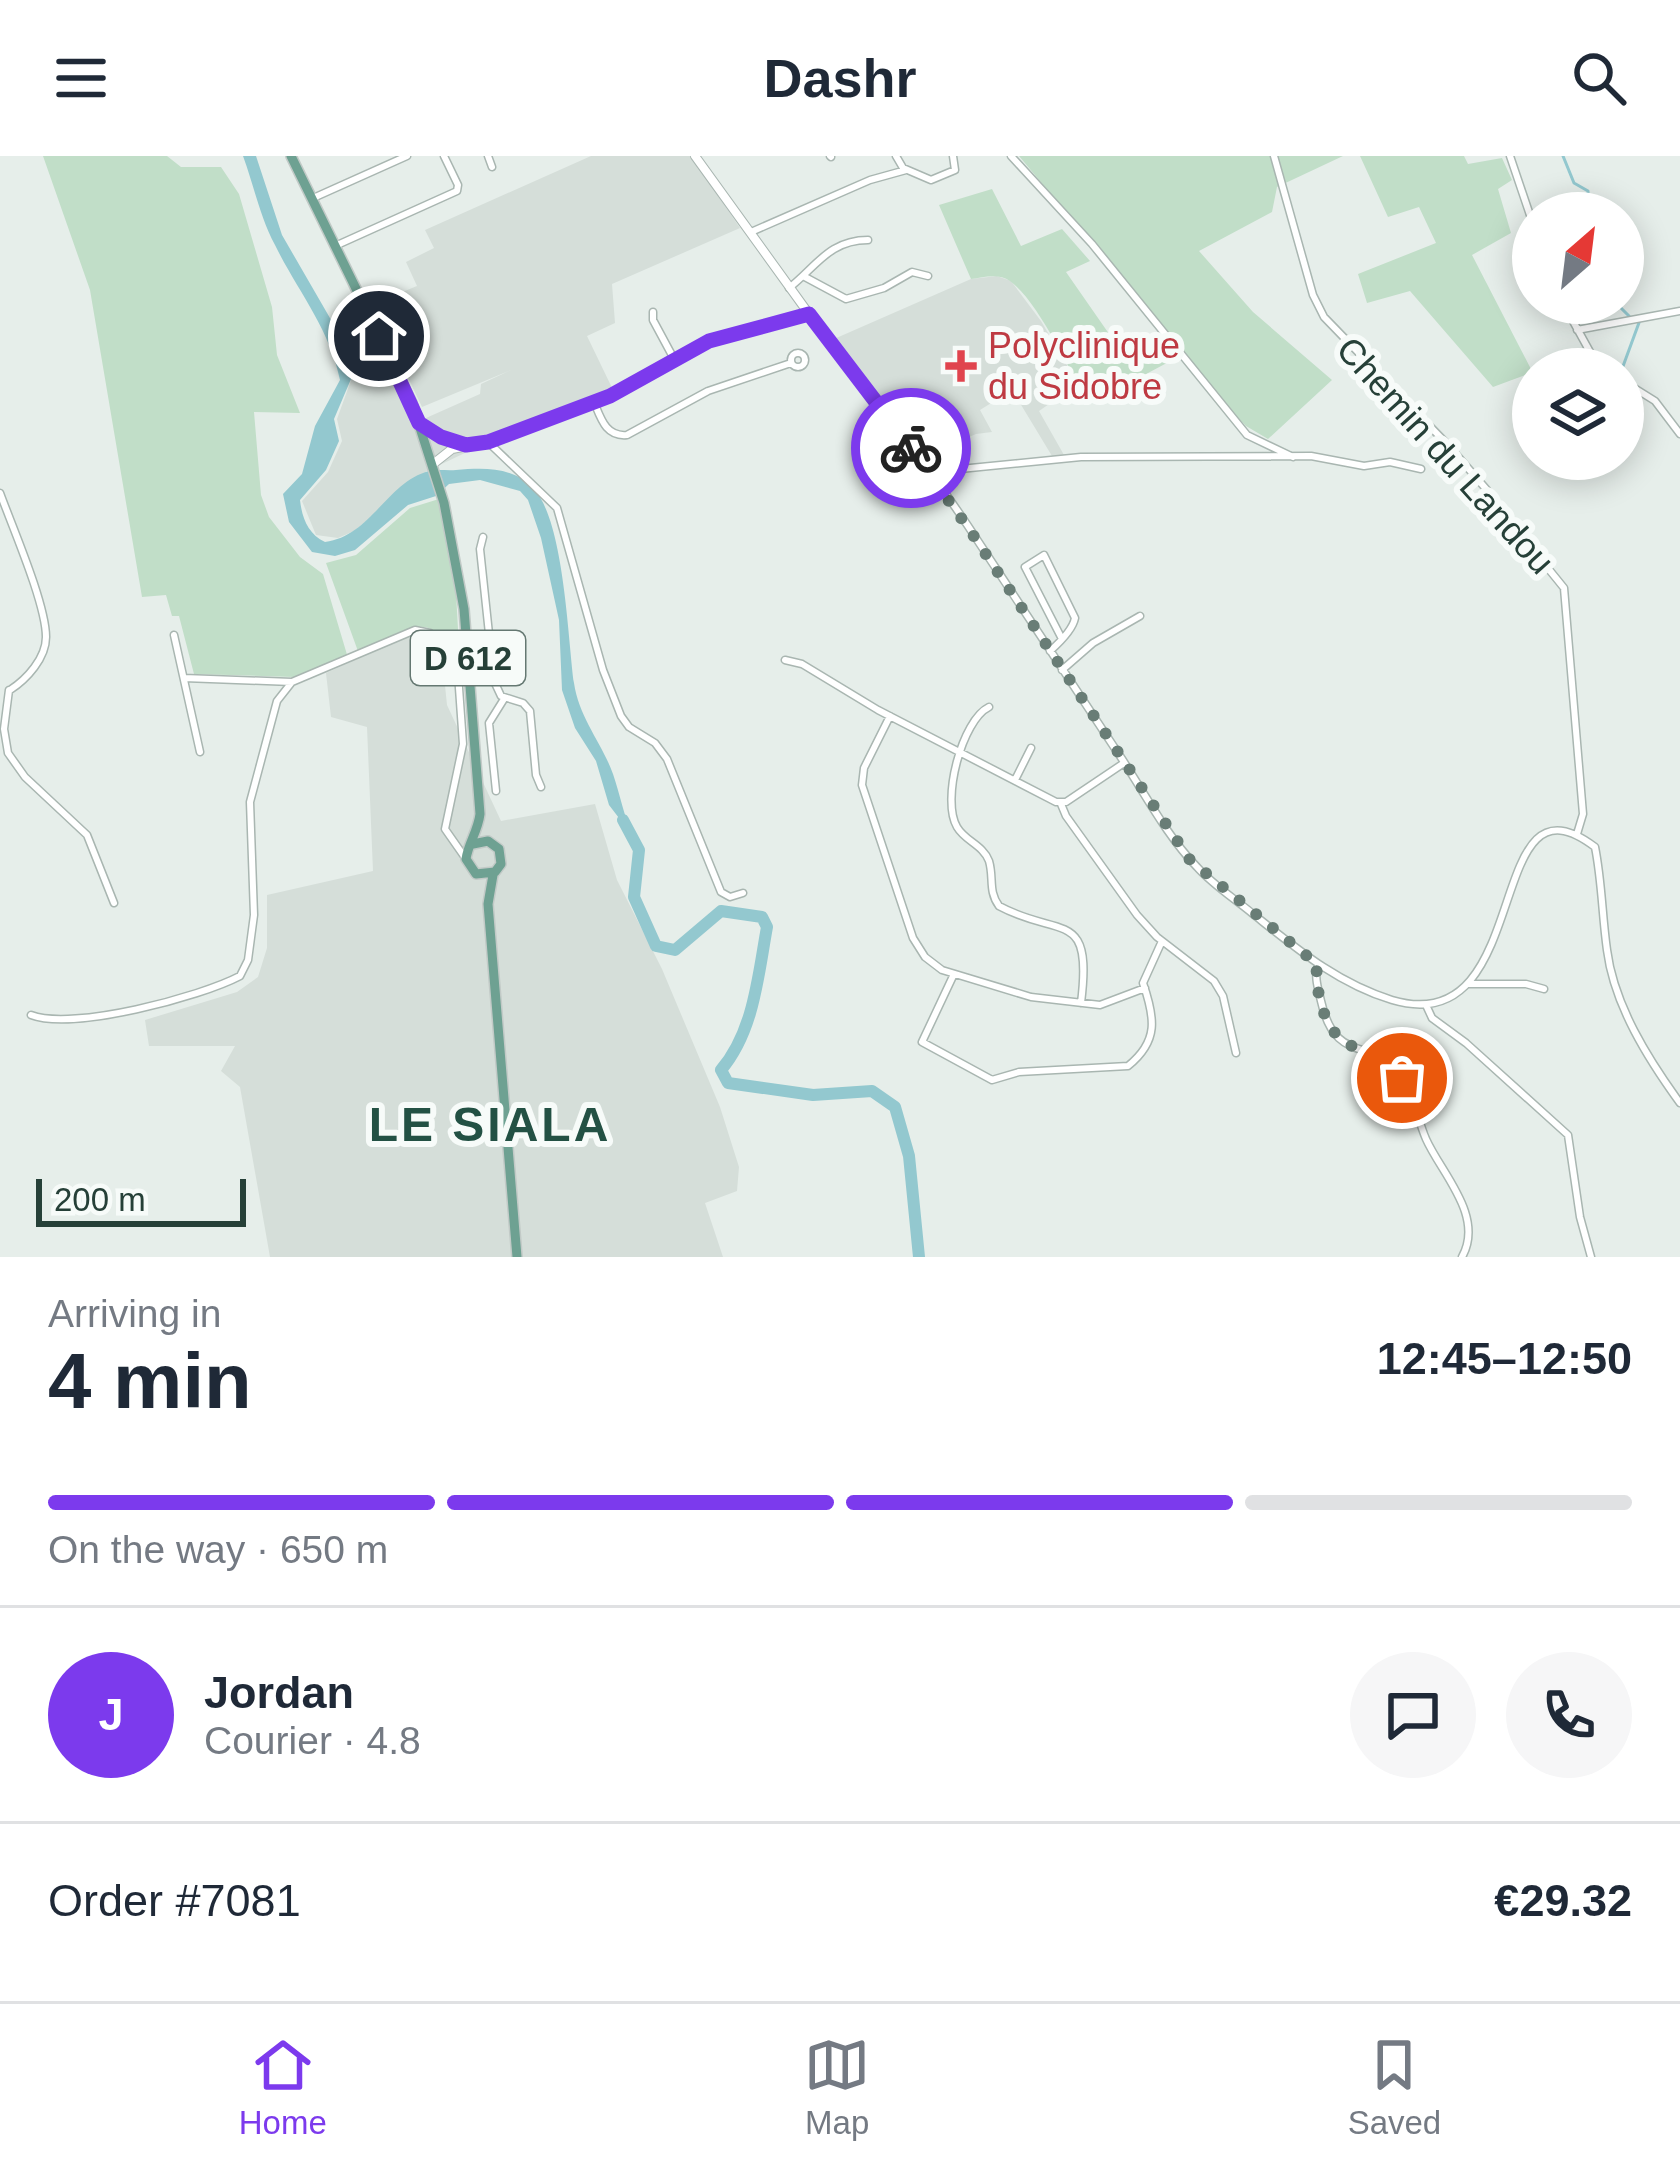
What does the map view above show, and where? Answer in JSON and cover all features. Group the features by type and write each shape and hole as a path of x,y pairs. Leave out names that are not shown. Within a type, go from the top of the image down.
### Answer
{"main road":[{"name":"D 612","path":"291,156 419,423 444,503 461,583 469,664 480,814 472,844"},
{"name":"D 612","path":"480,814 493,842"},
{"path":"488,904 466,860 472,844 493,842 501,864 488,904 517,1257"},
{"path":"476,874 495,872"}],"street":[{"path":"311,199 407,156"},
{"path":"334,246 457,191 444,156"},
{"path":"488,156 492,167"},
{"path":"695,156 748,234 930,472 1198,869 1318,965 1391,1000 1426,1005 1468,984 1492,946 1527,847 1552,831 1577,834 1595,847 1604,891 1607,953 1628,1015 1656,1070 1680,1103"},
{"path":"890,172 896,156"},
{"path":"896,156 906,170"},
{"path":"748,234 890,172 906,170 932,180 955,170 953,156"},
{"path":"1011,156 1091,244 1247,435 1294,457"},
{"name":"Chemin du Landou","path":"1274,156 1313,295 1324,316 1447,444 1487,490 1508,533 1564,588 1583,818 1577,834"},
{"path":"1510,156 1522,192"},
{"path":"790,288 824,252 854,240 868,240"},
{"path":"805,277 852,299 912,272 928,276"},
{"path":"1577,330 1680,311"},
{"path":"653,312 674,359"},
{"path":"433,466 446,453 466,445 488,442 594,402 718,338 809,314"},
{"path":"1574,324 1587,348"},
{"path":"594,402 606,428 623,436 708,391 791,362"},
{"path":"1644,394 1680,434"},
{"path":"419,423 466,445"},
{"path":"488,442 557,508 603,670 621,716 668,759 721,892 730,897 743,893"},
{"path":"930,472 1081,457 1319,456 1364,466 1393,462 1421,469"},
{"path":"0,493 20,543 46,636 39,661 10,690 4,729 8,753 25,777 87,835 114,903"},
{"path":"483,537 480,549 494,681 505,699 530,711 541,787"},
{"path":"1049,651 1062,638 1075,618 1044,555 1024,567 1062,638"},
{"path":"1028,619 1047,609"},
{"path":"1062,670 1093,644 1140,616"},
{"path":"184,678 292,682 411,632 426,631 457,660 463,744 445,829 466,860"},
{"path":"174,635 200,752"},
{"path":"785,660 802,664 890,716 1061,804 1136,915 1214,981 1223,996 1236,1053"},
{"path":"469,664 492,662"},
{"path":"31,1015 46,1020 90,1020 224,983 243,972 254,915 251,796 274,710 292,682"},
{"path":"0,686 10,690"},
{"path":"496,791 489,723 505,699"},
{"path":"989,707 979,713 950,790 955,822 988,860 991,894 999,906 1058,924 1077,939 1085,963 1081,1003"},
{"path":"890,716 864,767 862,785 916,945 936,966 1037,999 1100,1005 1145,988"},
{"path":"1015,780 1031,748"},
{"path":"1061,804 1124,763"},
{"path":"451,841 472,844"},
{"path":"955,974 922,1042 992,1080 1019,1072 1128,1066 1145,1052 1152,1036 1143,982 1162,941"},
{"path":"1318,965 1315,976 1322,1006 1335,1035 1349,1047 1390,1064 1407,1084 1428,1144 1461,1199 1468,1245 1462,1257"},
{"path":"1468,984 1526,984 1544,989"},
{"path":"1426,1005 1432,1018 1568,1135 1591,1257"}],"shaded area":[{"path":"591,156 691,156 740,228 612,284 615,323 587,336 615,394 488,442 427,471 354,531 338,538 316,535 302,501 328,472 342,441 337,419 354,372 386,363 417,422 480,394 481,384 511,370 422,407 373,304 417,286 406,262 434,248 425,230"},
{"name":"Polyclinique du Sidobre","path":"997,276 1011,281 1041,321 1078,384 1039,411 1064,455 1052,456 1012,390 980,410 992,432 955,443 963,463 934,465 834,339 971,279"},
{"path":"415,633 426,634 442,656 447,705 501,821 595,804 617,880 662,969 720,1107 739,1167 737,1191 705,1203 723,1257 270,1257 240,1087 221,1071 235,1046 149,1046 145,1020 237,992 258,977 267,948 267,895 373,871 367,727 331,717 326,673"}],"green space":[{"path":"43,156 167,156 181,167 221,167 239,194 272,307 277,355 300,413 254,412 261,495 269,517 300,557 323,574 348,658 294,677 194,674 179,616 172,616 166,595 142,597 90,290"},
{"path":"1019,156 1343,156 1277,187 1272,212 1199,251 1253,312 1332,380 1268,439 1246,426 1178,357 1090,404 1043,320 1021,291 1001,277 971,279 939,205 992,189 1021,246 1062,229 1090,261 1066,272 1114,341 1133,341 1148,356 1173,340"},
{"path":"1360,156 1464,156 1468,164 1502,158 1512,180 1498,189 1511,233 1472,255 1520,348 1512,348 1512,380 1493,387 1410,291 1367,303 1358,274 1436,243 1419,207 1388,217"},
{"path":"439,499 455,575 459,647 453,649 423,627 404,630 359,654 326,563 356,555 410,508"}],"water":[{"path":"243,156 256,156 282,235 334,325 354,372 334,419 339,441 326,470 300,500 307,525 325,542 341,538 401,486 432,470 497,470 533,488 552,525 558,552 577,696 613,774 632,835 609,805 596,761 575,728 562,690 559,620 541,538 528,500 520,491 480,480 449,484 436,496 408,505 355,550 335,556 312,552 289,522 283,494 302,474 315,426 340,380 321,326 270,234"}],"waterway":[{"path":"1563,156 1574,183 1588,192"},
{"path":"1630,348 1639,324"},
{"path":"623,820 639,850 634,897 656,946 675,950 721,911 762,917 767,927 748,1021 721,1070 728,1083 813,1095 872,1091 895,1107 909,1156 919,1257"}],"way so far":[{"path":"911,448 1190,860 1318,965 1315,976 1322,1006 1337,1038 1387,1061 1402,1078"}],"place":[{"name":"Polyclinique du Sidobre","path":"961,366"}],"district":[{"name":"LE SIALA","path":"490,1124"}],"route":[{"path":"379,336 419,423 448,441 477,445 610,396 709,341 809,314 911,448"}]}
